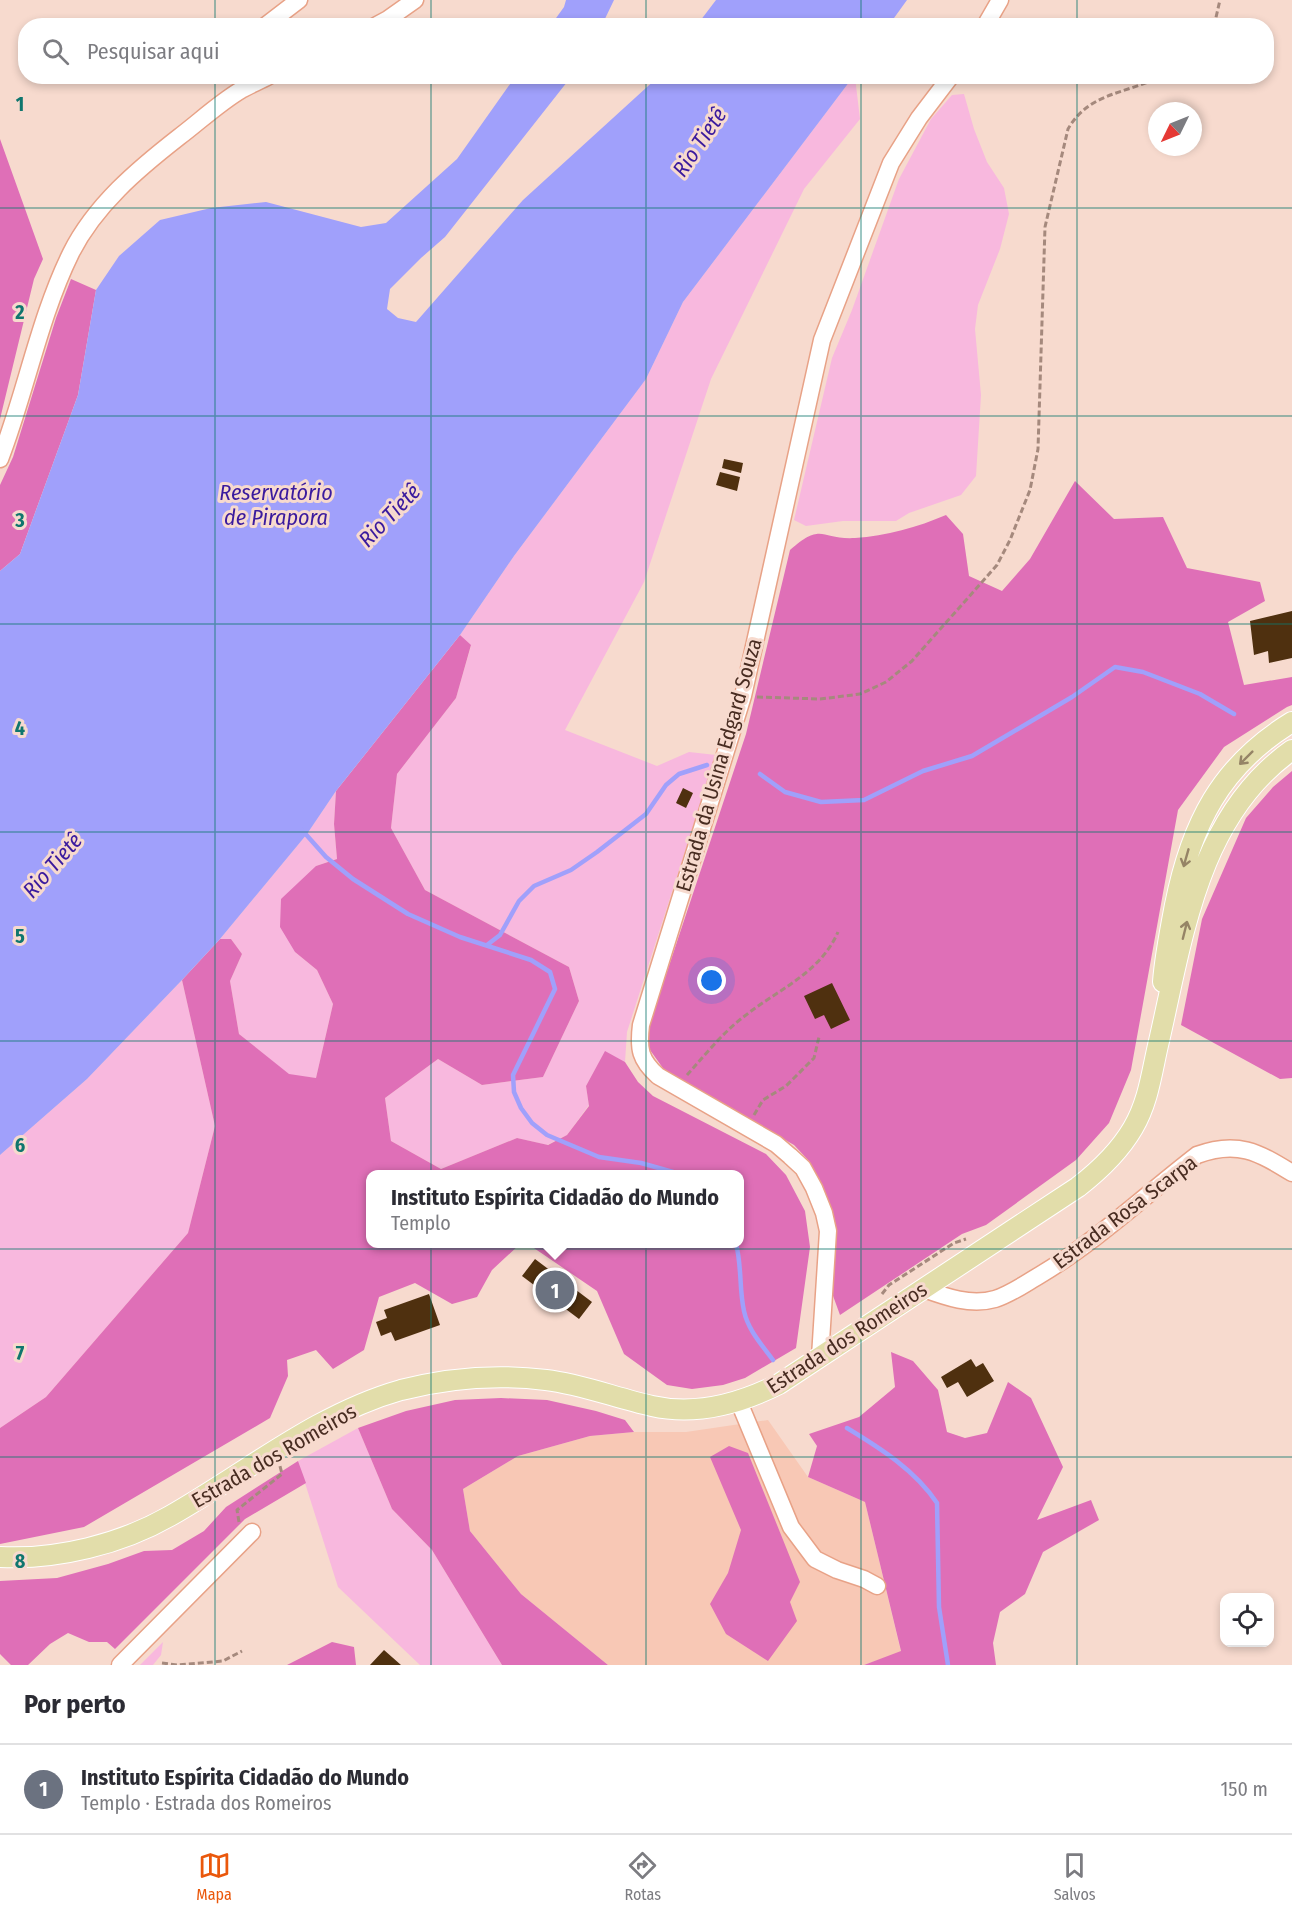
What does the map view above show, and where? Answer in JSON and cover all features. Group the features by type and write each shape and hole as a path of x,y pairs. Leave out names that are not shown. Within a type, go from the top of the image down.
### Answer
{"main road":[{"name":"Estrada dos Romeiros","path":"1157,1048 1165,954 1179,887 1196,830 1209,804 1239,765 1275,733 1292,722"},
{"name":"Estrada dos Romeiros","path":"0,1557 44,1556 81,1549 131,1534 171,1516 278,1449 335,1417 373,1400 431,1384 483,1377 548,1380 654,1406 687,1410 706,1409 739,1402 779,1384 1078,1187 1099,1171 1119,1149 1134,1126 1146,1099 1184,933 1194,895 1208,858 1228,818 1243,797 1265,772 1292,750"}],"street":[{"path":"275,18 299,0"},
{"path":"389,18 415,0"},
{"path":"990,18 1000,0"},
{"path":"0,459 11,431 51,302 72,251 98,212 137,171 207,115 239,91 253,84"},
{"name":"Estrada da Usina Edgard Souza","path":"820,1357 828,1232 824,1213 803,1168 776,1144 675,1087 647,1066 641,1054 639,1041 641,1025 743,696 822,340 891,163 919,118 945,84"},
{"name":"Estrada Rosa Scarpa","path":"924,1289 947,1297 973,1301 995,1299 1011,1292 1058,1264 1103,1232 1197,1155 1214,1149 1245,1149 1261,1154 1292,1173"},
{"path":"739,1402 791,1527 815,1559 877,1586"},
{"path":"120,1665 247,1537"}],"path":[{"path":"1216,18 1220,0"},
{"path":"743,696 820,699 860,694 886,682 912,661 997,565 1010,540 1030,490 1038,449 1045,227 1068,129 1076,115 1089,104 1140,84"},
{"path":"675,1087 745,1015 791,986 815,966 832,945 838,932"},
{"path":"747,1126 763,1100 786,1086 814,1058 819,1037"},
{"path":"877,1299 889,1285 954,1243 970,1237"},
{"path":"247,1537 237,1510 282,1474 278,1449"},
{"path":"162,1663 177,1665 223,1660 242,1651"}],"shaded area":[{"path":"848,84 856,84 860,119 804,189 711,379 644,582 565,730 657,766 689,752 716,755 627,1032 625,1062 605,1052 586,1086 589,1105 567,1135 547,1145 517,1138 441,1169 391,1141 385,1098 438,1059 482,1085 543,1077 579,1001 569,967 425,890 391,828 397,774 456,698 471,646 460,635 514,556 646,379 683,302"},
{"path":"964,94 987,162 1004,188 1009,214 1000,249 978,305 975,329 981,395 976,476 961,495 909,513 896,521 843,521 806,526 794,520 832,358 852,310 899,179 931,119 952,95"},
{"path":"0,139 43,259 34,279 0,419"},
{"path":"71,279 96,290 78,395 20,554 0,571 0,485 13,457 56,318"},
{"path":"1075,481 1114,519 1163,517 1187,568 1260,582 1265,601 1228,622 1244,685 1292,677 1292,705 1224,747 1178,810 1131,1070 1109,1123 1076,1160 986,1225 962,1234 840,1315 832,1293 836,1230 823,1186 809,1161 794,1145 665,1071 650,1050 646,1035 746,734 790,550 809,536 816,534 844,538 878,535 913,527 946,515 963,534 969,576 1002,591 1030,559"},
{"path":"460,635 471,645 456,698 397,774 391,828 425,890 569,967 579,1001 543,1077 482,1085 438,1059 385,1098 391,1141 441,1169 517,1138 548,1145 567,1135 589,1106 586,1086 605,1051 625,1062 638,1082 653,1096 766,1154 786,1175 805,1211 810,1247 796,1348 745,1378 723,1385 692,1389 667,1385 624,1354 597,1291 534,1248 744,1248 744,1170 366,1170 366,1248 516,1248 492,1270 477,1297 452,1304 415,1283 379,1297 364,1350 333,1369 316,1350 287,1360 288,1376 270,1418 84,1527 0,1544 0,1428 46,1397 188,1233 215,1126 182,980 220,939 231,939 242,954 230,981 239,1034 289,1074 316,1078 333,1004 317,970 295,952 280,927 281,899 316,866 337,859 334,824 336,791"},
{"path":"1292,771 1292,1078 1280,1079 1181,1025 1202,919 1246,818 1273,787"},
{"path":"336,791 334,824 337,859 316,866 295,952 317,970 333,1004 316,1078 289,1075 239,1034 230,981 242,954 231,939 220,939 307,834"},
{"path":"182,980 215,1126 188,1233 46,1397 0,1428 0,1155 87,1079"},
{"path":"891,1352 913,1361 938,1390 947,1432 965,1438 987,1433 1008,1382 1031,1398 1063,1467 1037,1520 1091,1500 1099,1520 1043,1552 1025,1594 1000,1612 993,1643 996,1665 864,1665 901,1651 865,1502 808,1477 817,1446 809,1434 859,1417 895,1387"},
{"path":"501,1398 547,1400 596,1411 625,1420 634,1432 590,1436 518,1456 463,1489 470,1531 521,1594 608,1665 502,1665 432,1550 392,1509 358,1428 406,1411 455,1400"},
{"path":"768,1420 808,1477 865,1502 901,1652 864,1665 608,1665 521,1594 470,1531 463,1489 518,1456 590,1436 634,1432 686,1432"},
{"path":"358,1428 392,1509 432,1550 502,1665 420,1665 338,1587 298,1461"},
{"path":"729,1446 748,1453 800,1582 790,1602 797,1621 768,1661 726,1634 710,1604 728,1573 741,1530 710,1457"},
{"path":"298,1461 306,1483 245,1519 115,1649 107,1642 89,1642 68,1633 50,1644 28,1665 11,1665 0,1654 0,1581 57,1578 144,1551 172,1550 204,1531 226,1507"},
{"path":"163,1642 161,1655 153,1665 140,1665"},
{"path":"332,1642 354,1647 356,1665 287,1665"}],"water":[{"path":"566,0 614,0 605,18 556,18"},
{"path":"716,0 907,0 894,18 702,18"},
{"name":"Reservatório de Pirapora","path":"510,84 565,84 445,237 390,289 387,309 398,318 416,322 523,200 650,84 848,84 683,302 646,379 514,556 460,635 336,791 307,834 220,939 182,980 87,1079 0,1155 0,571 20,554 78,395 96,290 119,256 160,220 211,208 266,202 361,227 386,223 457,159"}],"building":[{"path":"724,459 743,463 741,473 722,468"},
{"path":"720,472 740,477 737,491 716,485"},
{"path":"1292,611 1292,658 1269,663 1268,651 1254,655 1250,621"},
{"path":"683,788 693,793 686,808 676,803"},
{"path":"832,983 850,1020 831,1029 824,1015 815,1019 804,996"},
{"path":"535,1259 592,1302 579,1319 522,1276"},
{"path":"429,1294 440,1325 395,1341 391,1332 381,1336 376,1322 387,1318 384,1310"},
{"path":"971,1359 976,1367 983,1363 994,1381 967,1397 958,1382 947,1388 941,1377"},
{"path":"384,1650 401,1665 370,1665"}],"waterway":[{"path":"760,774 785,792 821,802 864,800 923,771 972,756 1072,697 1115,667 1143,672 1200,694 1234,714"},
{"path":"487,945 500,935 519,901 534,886 571,870 597,852 646,814 666,785 679,774 707,765"},
{"path":"302,830 326,857 353,879 408,914 460,937 531,960 550,972 555,989 513,1075 514,1092 521,1108 532,1123 547,1135 599,1157 641,1163 666,1170"},
{"path":"737,1248 742,1303 746,1318 756,1337 773,1360"},
{"path":"847,1428 908,1470 937,1503 939,1607 948,1665"}],"place":[{"name":"Instituto Espírita Cidadão do Mundo","path":"555,1290"}],"water label":[{"name":"Rio Tietê","path":"699,142"},
{"name":"Rio Tietê","path":"389,515"},
{"name":"Rio Tietê","path":"52,865"}]}
